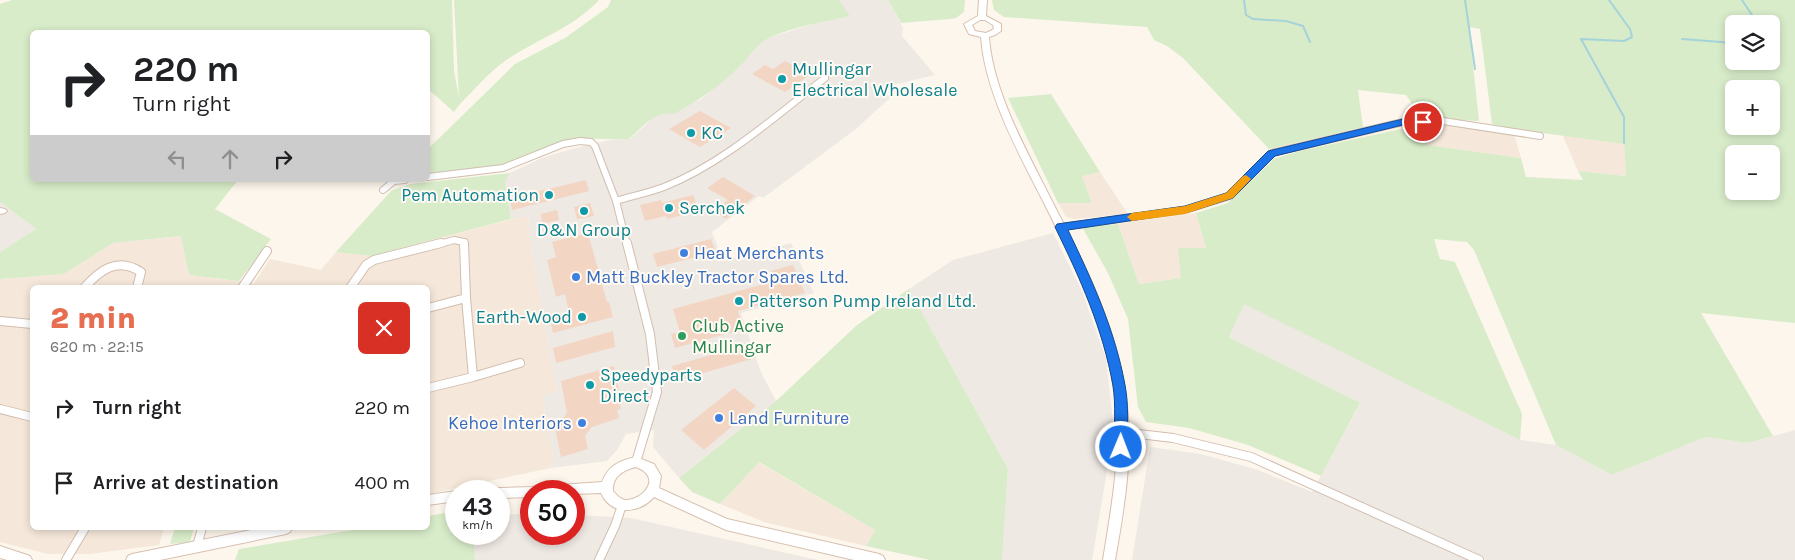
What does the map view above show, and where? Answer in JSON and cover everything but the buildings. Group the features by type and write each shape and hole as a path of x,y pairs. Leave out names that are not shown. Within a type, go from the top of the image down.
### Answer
{"main road":[{"path":"982,18 983,0"},
{"path":"982,18 991,20 998,26 994,34 984,36 972,32 968,27 970,22 982,18"},
{"path":"984,36 988,67 996,91 1032,173 1061,227 1090,288 1110,347 1119,387 1122,432 1119,482 1108,560"},
{"path":"636,462 649,466 654,471 656,477 653,491 643,501 629,505 622,505 610,499 606,487 607,481 621,465 636,462"},
{"path":"585,488 606,487"},
{"path":"653,491 726,524 879,560"},
{"path":"430,500 445,498"},
{"path":"132,560 276,530"},
{"path":"0,552 26,560"}],"street":[{"path":"616,201 664,187 702,168 763,126 825,78"},
{"path":"1061,227 1185,210 1230,196 1272,153 1403,122 1443,121 1540,136"},
{"path":"430,177 503,168 563,144 580,141 591,142 595,146 616,201 650,334 657,392 636,462"},
{"path":"383,190 394,182"},
{"path":"352,285 366,265 374,260 454,240 464,242 466,298 473,378"},
{"path":"244,285 267,251"},
{"path":"87,285 102,270 127,267 139,269 141,272 138,285"},
{"path":"430,307 466,298"},
{"path":"0,321 30,324"},
{"path":"430,388 473,378 520,363"},
{"path":"0,409 30,416"},
{"path":"1122,432 1172,438 1250,457 1479,560"},
{"path":"599,560 615,526 622,505"},
{"path":"66,560 83,530"},
{"path":"197,546 201,530"}],"shaded area":[{"path":"839,0 888,0 903,28 902,36 935,75 875,89 891,97 856,129 763,198 759,196 712,232 723,261 791,243 814,293 741,313 760,370 776,401 679,478 653,447 654,430 626,434 617,450 607,461 551,468 553,457 542,396 557,390 530,241 528,216 511,219 505,182 510,173 542,158 568,150 609,140 630,139 653,118 700,100 739,67 758,45 768,38 813,24 850,16"},
{"path":"1446,124 1514,134 1521,158 1428,145 1419,125"},
{"path":"1562,134 1624,144 1626,176 1578,171"},
{"path":"1100,172 1128,214 1074,219 1066,217 1058,203 1092,203 1082,176"},
{"path":"0,202 36,229 0,252"},
{"path":"1196,213 1206,248 1181,278 1139,284 1118,224"},
{"path":"528,215 530,241 557,390 542,396 553,457 551,468 494,480 445,480 445,490 430,494 430,285 30,285 30,320 0,317 0,279 64,274 113,243 182,236 189,275 254,283 270,259 321,270 336,252 371,256"},
{"path":"1053,233 1082,291 1106,359 1113,422 1110,453 1092,560 1002,560 1008,469 909,289 953,260"},
{"path":"1244,303 1520,440 1556,445 1612,475 1706,437 1748,443 1795,430 1795,560 1132,560 1150,447 1201,454 1258,470 1312,492 1360,404 1229,337"},
{"path":"0,326 30,328 30,530 163,530 159,545 90,554 48,554 0,542"},
{"path":"758,462 875,530 866,546 764,522 720,504"},
{"path":"510,514 520,514 520,545 585,545 585,516 631,518 818,560 475,560 474,545 510,545"}],"green space":[{"path":"12,0 452,0 454,71 459,98 454,0 599,0 588,11 565,27 499,65 454,112 430,91 430,30 30,30 30,182 236,182 215,209 271,239 239,281 189,275 181,236 113,243 64,274 0,279 0,252 36,229 0,202 0,4"},
{"path":"611,0 839,0 850,16 793,29 762,42 732,74 708,93 674,114 667,113 655,117 629,139 568,140 554,144 522,159 504,164 472,170 430,173 430,147 515,64 565,38 608,7"},
{"path":"888,0 965,0 964,12 956,18 901,23"},
{"path":"992,0 1795,0 1795,323 1701,313 1773,436 1748,443 1706,437 1612,475 1556,445 1474,250 1467,242 1434,239 1440,259 1455,262 1522,414 1520,440 1244,304 1229,337 1360,403 1321,476 1248,445 1189,428 1146,422 1138,407 1128,319 1108,273 1082,227 1118,224 1139,284 1181,278 1178,248 1206,248 1196,213 1228,203 1274,159 1300,151 1419,125 1428,145 1521,158 1526,177 1583,180 1578,171 1626,176 1624,144 1513,129 1492,124 1480,29 1469,27 1479,121 1422,118 1406,95 1358,90 1363,127 1269,149 1183,58 1167,46 1154,40 1147,27 1004,17 994,10"},
{"path":"1051,94 1100,172 1082,176 1092,203 1058,203 1008,98"},
{"path":"510,173 505,182 511,219 371,256 336,252 391,191 410,184"},
{"path":"909,289 1008,469 1002,560 930,560 866,546 875,530 759,462 720,504 692,492 679,478 776,401 857,325"},
{"path":"445,513 445,545 474,545 475,560 235,560 239,549 352,530 430,530 430,516"},
{"path":"174,530 193,530 190,542 170,544"}],"waterway":[{"path":"1244,0 1246,15 1253,19 1286,21 1303,26 1310,42"},
{"path":"1465,0 1475,69"},
{"path":"1609,0 1630,29 1632,37 1624,41 1581,39 1624,117 1624,143"},
{"path":"1742,0 1752,15"},
{"path":"1682,39 1725,42"}],"slow traffic":[{"path":"1132,217 1185,210 1230,196 1246,179"}],"place":[{"name":"Mullingar Electrical Wholesale","path":"782,79"},
{"name":"KC","path":"691,133"},
{"name":"Pem Automation","path":"549,195"},
{"name":"Serchek","path":"669,208"},
{"name":"D&N Group","path":"584,211"},
{"name":"Heat Merchants","path":"684,253"},
{"name":"Matt Buckley Tractor Spares Ltd.","path":"576,277"},
{"name":"Patterson Pump Ireland Ltd.","path":"739,301"},
{"name":"Earth-Wood","path":"582,317"},
{"name":"Club Active Mullingar","path":"682,336"},
{"name":"Speedyparts Direct","path":"590,385"},
{"name":"Land Furniture","path":"719,418"},
{"name":"Kehoe Interiors","path":"582,423"}],"route":[{"path":"1121,447 1119,387 1110,347 1097,305 1083,271 1061,227 1185,210 1230,196 1272,153 1403,122 1423,122"}]}
